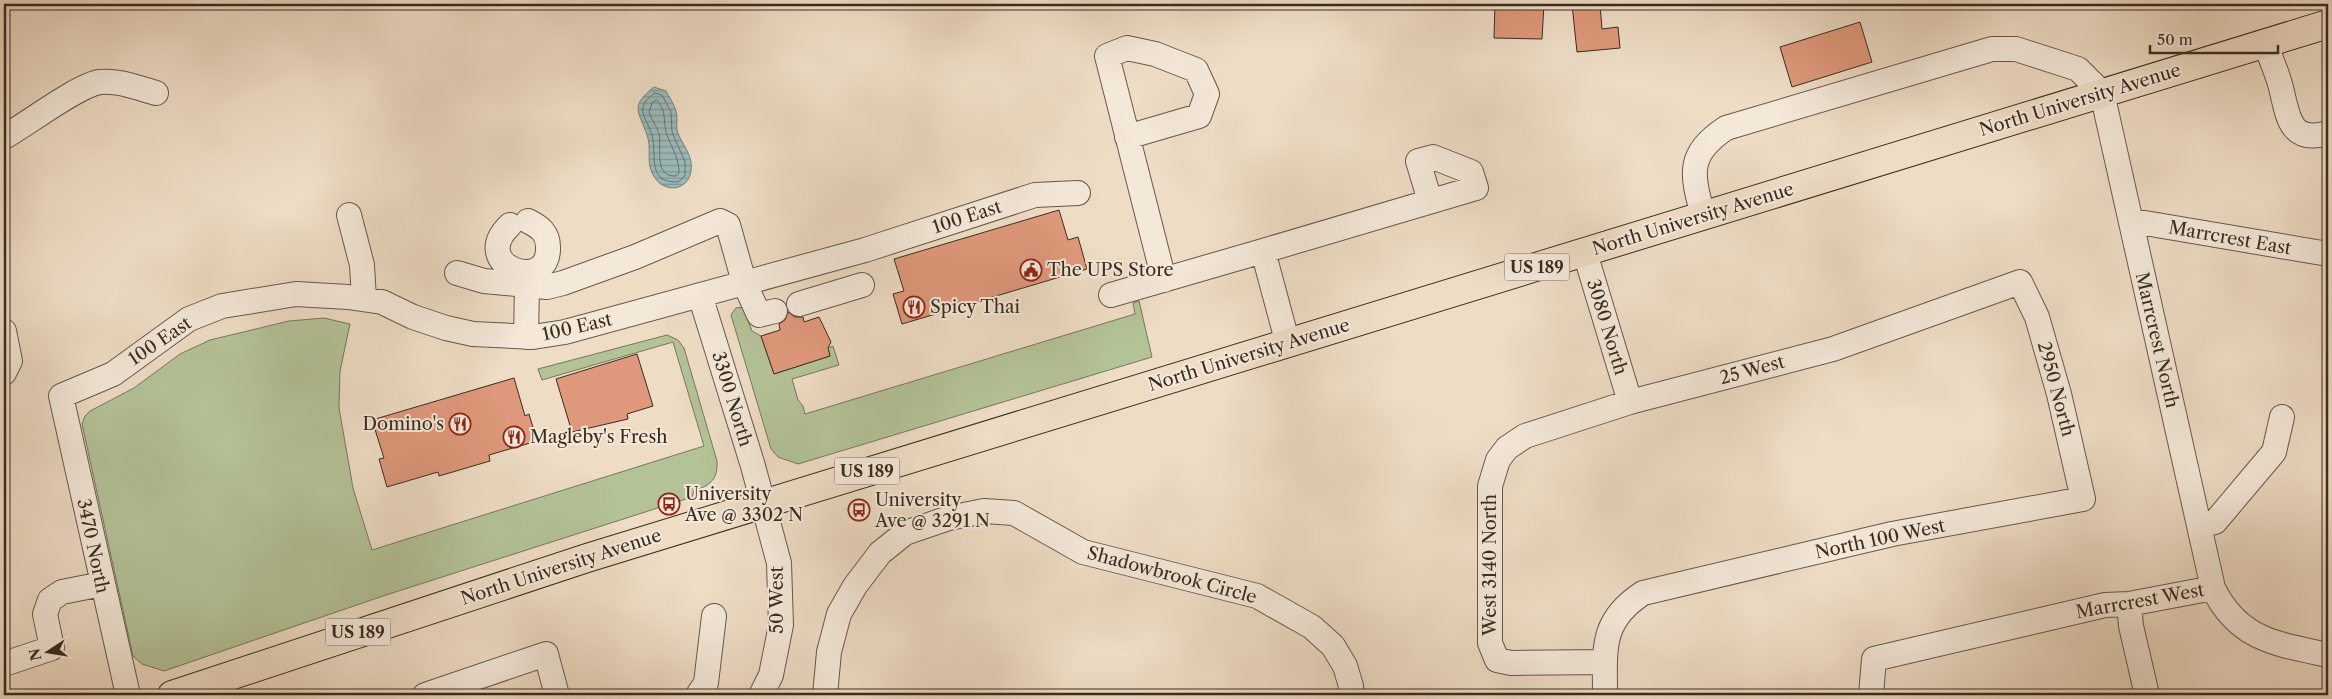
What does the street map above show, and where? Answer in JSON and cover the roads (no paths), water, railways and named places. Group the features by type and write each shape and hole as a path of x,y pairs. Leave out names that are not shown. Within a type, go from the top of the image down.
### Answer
{"highway":[{"name":"North University Avenue","path":"172,695 586,558 762,503 1288,344 2328,24"}],"street":[{"path":"2265,43 2280,84 2289,122 2304,134 2318,135 2328,132"},
{"path":"1127,137 1198,116 1207,94 1196,70 1155,54 1127,48 1107,56 1127,137 1164,280"},
{"path":"1703,216 1693,179 1695,164 1710,139 1726,128 1992,49 2016,49 2078,69 2102,93"},
{"path":"4,138 78,90 99,82 116,82 156,93"},
{"name":"Marrcrest North","path":"2102,93 2132,221 2139,266 2213,588"},
{"name":"100 East","path":"61,396 113,374 189,319 222,306 296,294 364,299 382,302 414,317 446,328 498,336 526,337 565,332 865,250 1035,194 1078,193"},
{"path":"1111,295 1430,201"},
{"path":"349,215 362,265 364,299"},
{"name":"Marrcrest East","path":"2132,221 2328,254"},
{"path":"457,273 484,281 526,279 542,265 549,249 544,233 538,226 519,223 502,233 498,241 500,257 510,269 526,279 547,286 563,283 635,258 720,222 728,225 744,282 759,315 775,311"},
{"path":"1263,250 1288,344"},
{"name":"3080 North","path":"1585,253 1630,402"},
{"path":"526,279 526,337"},
{"name":"25 West","path":"1493,469 1507,448 1525,436 1630,402 1833,349 2020,282"},
{"name":"2950 North","path":"2020,282 2037,317 2059,394 2083,499"},
{"path":"799,304 862,285"},
{"name":"3300 North","path":"700,295 753,466 762,503"},
{"path":"4,331 10,361 4,373"},
{"name":"3470 North","path":"61,396 128,695"},
{"path":"2200,526 2215,522 2274,452 2282,417"},
{"name":"West 3140 North","path":"1493,469 1490,486 1490,643 1497,660 1511,663 1605,662"},
{"name":"North 100 West","path":"1605,695 1605,662 1608,633 1621,609 1643,593 1892,534 2083,499"},
{"name":"50 West","path":"761,695 771,675 781,625 779,563 762,503"},
{"name":"Shadowbrook Circle","path":"825,695 829,652 839,614 855,586 880,553 905,533 950,518 984,511 1014,513 1083,552 1257,596 1312,627 1333,646 1345,666 1350,686 1350,695"},
{"path":"4,664 52,648 45,614 50,600 62,592 102,584"},
{"name":"Marrcrest West","path":"1870,695 1874,659 2105,605 2129,604 2213,588 2228,614 2253,634 2274,643 2328,655"},
{"path":"2129,604 2131,626 2148,695"},
{"path":"698,695 706,683 714,616"},
{"path":"425,695 546,654 557,695"}],"water":[{"path":"654,87 666,91 673,103 677,113 677,130 691,162 691,172 688,179 683,185 677,187 670,188 657,181 650,168 648,140 638,110 641,100"}],"place":[{"name":"The UPS Store","path":"1031,270"},
{"name":"Spicy Thai","path":"914,307"},
{"name":"Domino's","path":"460,424"},
{"name":"Magleby's Fresh","path":"514,437"},
{"name":"University Ave @ 3302 N","path":"669,504"},
{"name":"University Ave @ 3291 N","path":"859,510"}]}
